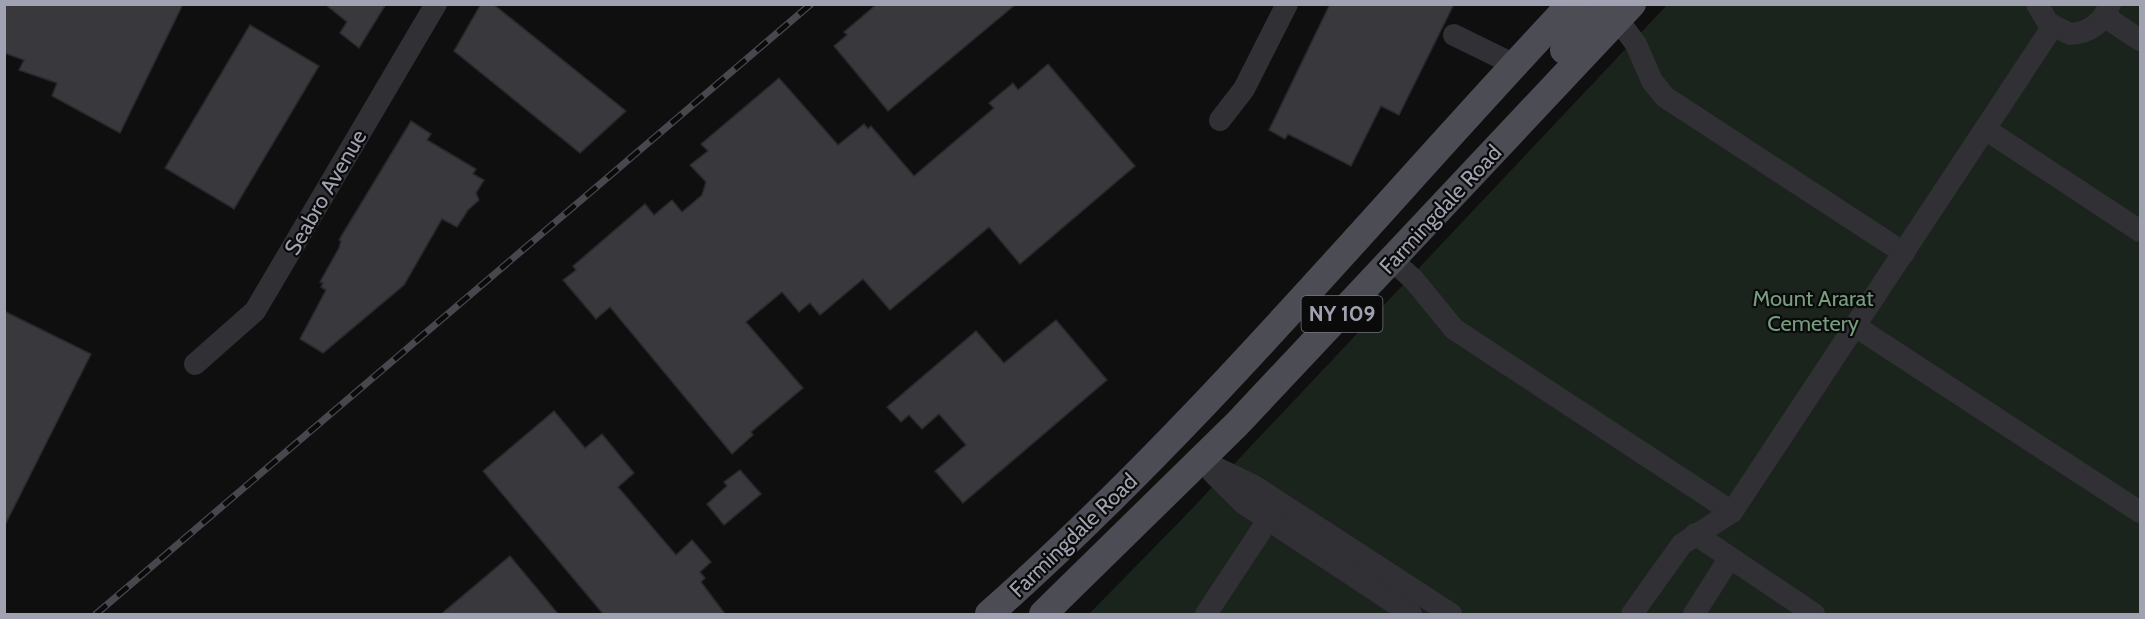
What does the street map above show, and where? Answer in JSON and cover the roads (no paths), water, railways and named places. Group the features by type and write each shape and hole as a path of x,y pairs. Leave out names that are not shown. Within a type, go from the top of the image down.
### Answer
{"main road":[{"name":"Farmingdale Road","path":"989,615 1088,523 1197,414 1571,4"},
{"name":"Farmingdale Road","path":"1043,615 1202,461 1474,172 1618,10"}],"street":[{"name":"Seabro Avenue","path":"195,364 255,311 436,4"},
{"path":"1220,120 1244,89 1287,4"},
{"path":"2037,4 2044,20 2065,33 2082,32 2094,27 2107,10 2140,40"},
{"path":"1618,10 1652,81 1665,97 1904,253"},
{"path":"1632,615 1673,554 1695,534 1732,512 2053,26"},
{"path":"1454,35 1515,65"},
{"path":"1986,129 2140,231"},
{"path":"1392,260 1414,280 1454,329 1732,512"},
{"path":"1855,326 2140,512"},
{"path":"1202,461 1254,486 1274,511 1411,615"},
{"path":"1206,615 1274,511"},
{"path":"1274,511 1451,615"},
{"path":"1695,534 1814,615"},
{"path":"1694,615 1730,559"}],"railway":[{"path":"96,614 811,4"}],"park label":[{"name":"Mount Ararat Cemetery","path":"1813,310"}]}
